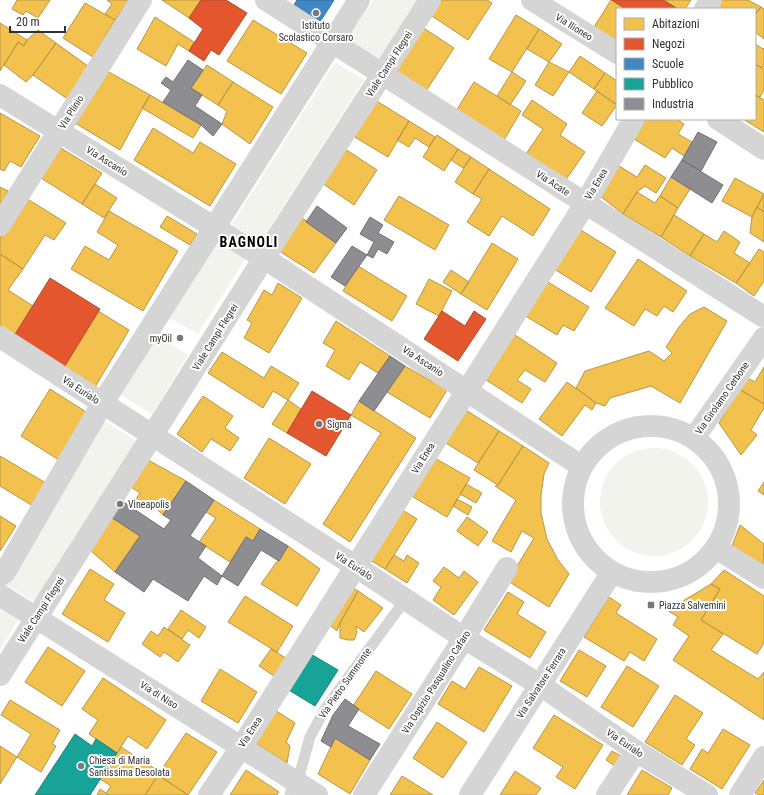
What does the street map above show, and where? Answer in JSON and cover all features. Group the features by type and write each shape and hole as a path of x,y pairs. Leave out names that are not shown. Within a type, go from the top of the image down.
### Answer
{"street":[{"name":"Via Plinio","path":"0,225 141,0"},
{"path":"266,0 332,42"},
{"path":"0,576 5,572 102,404 359,0"},
{"name":"Viale Campi Flegrei","path":"0,674 430,0"},
{"name":"Via Ilioneo","path":"532,0 616,52"},
{"name":"Via Acate","path":"332,42 764,317"},
{"name":"Via Ascanio","path":"0,95 264,258 582,466"},
{"name":"Via Enea","path":"209,795 241,747 585,204 633,120"},
{"path":"720,120 764,149"},
{"name":"Via Eurialo","path":"0,337 355,566 405,600 540,685 636,751 707,795"},
{"name":"Via Girolamo Cerbone","path":"694,438 764,338"},
{"path":"653,425 674,429 694,438 709,452 721,469 728,489 729,510 725,530 716,548 702,563 686,574 667,581 646,582 627,579 612,572 591,555 578,534 572,512 573,488 582,466 595,448 600,444 612,436 632,428 653,425"},
{"path":"716,548 764,578"},
{"name":"Via Ospizio Pasqualino Cafaro","path":"364,795 507,568"},
{"name":"Via Salvatore Ferrara","path":"470,795 612,572"},
{"name":"Via di Niso","path":"0,595 241,747 292,788 317,795"},
{"path":"607,795 636,751"},
{"path":"740,795 764,758"}],"lane":[{"name":"Via Pietro Summonte","path":"292,788 300,773 310,738 325,709 405,600"}],"shaded area":[{"path":"373,0 417,0 379,61 346,41"},
{"path":"335,62 364,80 260,243 232,224"},
{"path":"217,242 245,259 198,334 170,318"},
{"path":"157,336 188,355 152,414 121,395"},
{"path":"104,421 138,442 37,603 4,584"},
{"path":"654,448 675,452 693,463 704,481 708,502 704,523 693,541 675,552 654,556 633,552 615,541 604,523 600,502 604,481 615,463 633,452"},
{"path":"0,603 21,616 0,649"}],"building: Abitazioni":[{"path":"17,0 50,0 38,18 26,11 23,15 12,9"},
{"path":"107,0 129,0 115,20 105,14 112,4"},
{"path":"162,0 201,0 189,18"},
{"path":"438,0 487,0 492,3 468,40 429,14"},
{"path":"611,0 624,8 616,8 616,41 594,27"},
{"path":"663,0 691,0 686,8 676,8"},
{"path":"719,0 748,0 761,7 756,14 756,8 714,8"},
{"path":"85,3 115,20 93,57 63,38"},
{"path":"761,7 764,9 764,39 756,33 756,14"},
{"path":"516,15 539,29 512,72 489,59"},
{"path":"155,17 194,42 189,51 178,44 166,66 137,49"},
{"path":"253,20 307,53 281,94 227,61"},
{"path":"0,23 27,40 24,46 18,42 0,71"},
{"path":"422,27 454,48 426,91 395,71"},
{"path":"539,29 562,44 549,62 527,49"},
{"path":"38,30 56,43 33,75 26,82 4,65 18,42 24,46 27,40"},
{"path":"56,43 92,69 69,100 33,75"},
{"path":"756,45 763,49 764,48 764,66 762,68 756,65"},
{"path":"580,56 605,73 594,89 569,72"},
{"path":"549,62 569,72 553,96 535,85"},
{"path":"207,65 233,82 218,105 191,88"},
{"path":"756,65 764,69 764,90 760,97 756,95"},
{"path":"107,71 150,95 120,150 75,123"},
{"path":"512,72 526,81 510,105 497,96"},
{"path":"605,73 616,80 616,104 594,89"},
{"path":"233,82 273,107 250,144 222,124 227,111 218,105"},
{"path":"474,82 521,111 504,140 456,111"},
{"path":"597,91 616,104 602,126 582,113"},
{"path":"150,95 201,125 193,138 142,108"},
{"path":"756,96 764,100 764,132 745,120 756,120"},
{"path":"375,100 409,121 388,157 353,136"},
{"path":"532,100 567,124 560,135 585,152 565,181 526,154 543,129 522,115"},
{"path":"0,113 40,136 21,167 10,161 4,171 0,169"},
{"path":"645,120 678,120 684,124 678,134 692,142 684,156 672,148 665,158 634,139"},
{"path":"409,121 435,137 429,147 415,138 409,147 397,140"},
{"path":"153,128 193,153 200,142 236,164 210,206 134,160"},
{"path":"437,135 458,149 444,171 423,157"},
{"path":"59,147 102,173 82,204 41,178"},
{"path":"345,149 377,170 354,205 322,183"},
{"path":"458,149 471,157 463,168 451,160"},
{"path":"471,157 489,169 473,194 455,182"},
{"path":"645,165 666,178 656,193 645,186 637,192 623,214 600,196 619,166 637,177"},
{"path":"489,169 550,209 533,236 502,216 489,236 467,222 482,199 473,194"},
{"path":"671,177 690,189 678,208 660,196"},
{"path":"735,178 764,194 752,217 722,201"},
{"path":"95,184 117,198 104,218 82,204"},
{"path":"0,187 8,191 0,207"},
{"path":"637,192 655,203 660,196 678,208 661,237 623,214"},
{"path":"764,195 764,212 757,207"},
{"path":"399,196 449,225 435,250 384,220"},
{"path":"26,198 66,223 54,240 45,235 23,269 0,254 0,238"},
{"path":"757,207 764,212 764,242 750,233 752,217"},
{"path":"109,211 178,251 143,311 71,269 85,246 109,260 118,245 97,232"},
{"path":"674,215 704,234 690,256 661,237"},
{"path":"167,216 197,234 190,245 160,227"},
{"path":"301,217 336,243 314,273 279,251"},
{"path":"576,227 616,252 591,292 551,267"},
{"path":"724,231 740,242 734,253 750,263 736,283 690,256 704,234 717,242"},
{"path":"492,243 518,259 487,310 461,294"},
{"path":"759,249 764,252 764,281 754,296 736,283"},
{"path":"0,254 23,269 8,290 33,306 14,336 0,327"},
{"path":"638,259 687,291 673,312 664,306 657,316 645,309 634,326 605,308"},
{"path":"358,266 407,296 392,321 343,291"},
{"path":"451,270 469,282 461,294 443,282"},
{"path":"429,279 452,291 439,316 416,304"},
{"path":"543,279 589,307 574,331 563,325 557,335 522,314"},
{"path":"278,283 302,298 269,353 244,338 252,323 247,320 264,290 272,295"},
{"path":"704,307 727,321 680,403 651,386 610,398 605,406 596,403 576,388 585,371 649,351 664,361 672,353 666,347 679,327 690,314"},
{"path":"98,311 129,330 95,387 64,367"},
{"path":"336,321 390,356 378,373 360,362 349,380 326,366 335,350 323,343"},
{"path":"509,331 557,363 545,382 525,370 517,380 531,389 522,403 480,376"},
{"path":"222,352 264,378 271,366 299,383 288,400 273,391 263,408 208,373"},
{"path":"405,366 447,390 430,418 387,392"},
{"path":"764,367 764,404 739,389 746,377 755,382"},
{"path":"567,382 596,403 592,410 585,405 562,436 539,419"},
{"path":"50,389 91,415 62,462 21,436"},
{"path":"739,389 764,404 764,408 751,430 757,435 741,455 719,423"},
{"path":"203,396 233,416 225,428 239,438 230,451 211,439 202,452 177,434"},
{"path":"288,400 301,409 287,433 272,424"},
{"path":"359,401 416,438 350,542 323,524 381,433 351,415"},
{"path":"461,407 499,431 478,463 441,440"},
{"path":"499,431 523,446 498,485 474,470"},
{"path":"269,438 311,464 285,504 244,478"},
{"path":"523,446 549,463 544,474 541,495 541,513 547,539 558,560 569,574 549,607 508,581 534,538 522,531 511,552 492,541 516,500 495,486 498,485"},
{"path":"0,456 46,483 33,506 0,486"},
{"path":"431,456 470,478 447,517 408,494"},
{"path":"148,460 186,481 163,515 149,502 144,509 134,502 140,493 131,487"},
{"path":"764,482 764,495 758,491"},
{"path":"466,484 482,493 476,503 460,494"},
{"path":"457,499 472,507 468,515 453,506"},
{"path":"214,500 260,529 253,541 246,537 230,562 199,542 216,518 206,512"},
{"path":"396,506 417,519 385,569 365,557"},
{"path":"108,515 140,536 115,572 90,550"},
{"path":"0,516 16,526 0,551"},
{"path":"467,517 488,532 478,546 457,531"},
{"path":"740,525 764,544 763,566 732,546"},
{"path":"288,546 320,569 297,606 261,584"},
{"path":"394,555 404,561 407,555 419,563 407,583 385,569"},
{"path":"444,567 459,578 464,571 478,582 454,615 433,600 441,587 433,581"},
{"path":"90,569 114,584 104,600 125,613 108,642 62,614"},
{"path":"724,570 764,596 764,643 757,654 701,620 720,589 711,584"},
{"path":"711,584 720,589 701,620 723,634 711,650 758,679 764,672 764,720 673,660 689,636 673,625 678,617 662,607 678,604"},
{"path":"349,585 358,591 337,631 326,622"},
{"path":"358,591 383,608 364,632 356,626 357,633 354,640 340,638 340,623"},
{"path":"508,592 524,602 517,614 546,632 530,658 484,630"},
{"path":"245,596 293,626 277,652 228,622"},
{"path":"609,597 621,605 616,613 657,639 644,661 630,652 624,661 584,637"},
{"path":"181,610 206,627 199,638 188,630 182,639 168,629"},
{"path":"164,627 190,645 178,662 164,652 160,657 142,644 151,631 158,636"},
{"path":"48,647 85,671 62,706 25,682"},
{"path":"271,649 286,658 274,676 259,666"},
{"path":"579,650 606,666 587,697 560,681"},
{"path":"627,666 659,686 633,727 601,707"},
{"path":"479,667 512,686 484,732 438,704 452,681 465,689"},
{"path":"220,669 257,692 238,723 201,701"},
{"path":"376,671 412,694 389,729 353,706"},
{"path":"103,678 166,720 147,749 128,736 117,753 89,734 98,720 82,709"},
{"path":"675,695 703,713 686,739 695,745 682,765 645,742"},
{"path":"10,700 60,730 52,744 56,746 41,772 17,757 31,734 1,715"},
{"path":"272,708 295,723 286,742 290,746 287,763 252,741"},
{"path":"554,715 603,745 575,789 556,777 563,767 533,748"},
{"path":"437,722 467,742 443,778 413,758"},
{"path":"723,729 750,745 722,789 690,769 702,749 708,753"},
{"path":"186,733 217,752 188,795 158,775"},
{"path":"335,738 370,760 350,794 318,774"},
{"path":"0,746 17,757 0,784"},
{"path":"121,747 160,772 145,795 109,795 106,793 111,786 100,779"},
{"path":"612,751 621,756 615,766 606,760"},
{"path":"246,770 279,792 277,795 230,795"},
{"path":"642,770 672,788 668,795 627,795"},
{"path":"515,771 541,788 536,795 500,795"},
{"path":"158,775 188,795 145,795"},
{"path":"402,776 433,795 390,795"},
{"path":"764,780 764,795 755,793"},
{"path":"100,789 109,795 97,795"}],"building: Negozi":[{"path":"201,0 226,0 247,13 219,55 211,50 204,61 189,51 203,29 189,18"},
{"path":"612,0 663,0 676,8 624,8"},
{"path":"50,278 100,309 64,367 14,336"},
{"path":"442,311 465,326 474,311 486,319 458,361 424,339"},
{"name":"Sigma","path":"312,391 351,415 326,456 287,433"}],"building: Scuole":[{"name":"Istituto Scolastico Corsaro","path":"297,0 334,0 320,22 294,5"}],"building: Pubblico":[{"path":"309,653 338,670 315,706 287,689"},
{"name":"Chiesa di Maria Santissima Desolata","path":"75,734 92,746 96,739 117,753 90,795 35,795"}],"building: Industria":[{"path":"188,60 203,70 191,88 202,95 195,106 222,124 213,136 201,125 163,102 171,90 161,83 166,77 173,82"},
{"path":"698,132 717,142 701,171 682,160"},
{"path":"682,160 723,185 712,203 671,177"},
{"path":"317,206 347,228 336,243 306,222"},
{"path":"370,217 383,225 378,233 394,242 387,254 378,249 373,258 367,255 374,242 360,234"},
{"path":"352,246 367,255 345,286 331,277"},
{"path":"390,356 405,366 374,411 359,401"},
{"path":"186,481 214,500 190,536 206,546 198,558 222,576 217,585 204,576 188,601 153,579 144,592 115,572 140,536 108,515 119,499 164,529 171,520 163,515"},
{"path":"260,529 288,546 279,561 261,550 238,586 222,576 246,537 253,541"},
{"path":"345,699 359,709 348,726 380,744 370,760 335,738 331,747 321,741 333,715"}],"place":[{"name":"Istituto Scolastico Corsaro","path":"316,13"},
{"name":"myOil","path":"180,338"},
{"name":"Sigma","path":"319,424"},
{"name":"Vineapolis","path":"120,504"},
{"name":"Piazza Salvemini","path":"651,605"},
{"name":"Chiesa di Maria Santissima Desolata","path":"81,766"}],"district":[{"name":"BAGNOLI","path":"249,242"}]}
